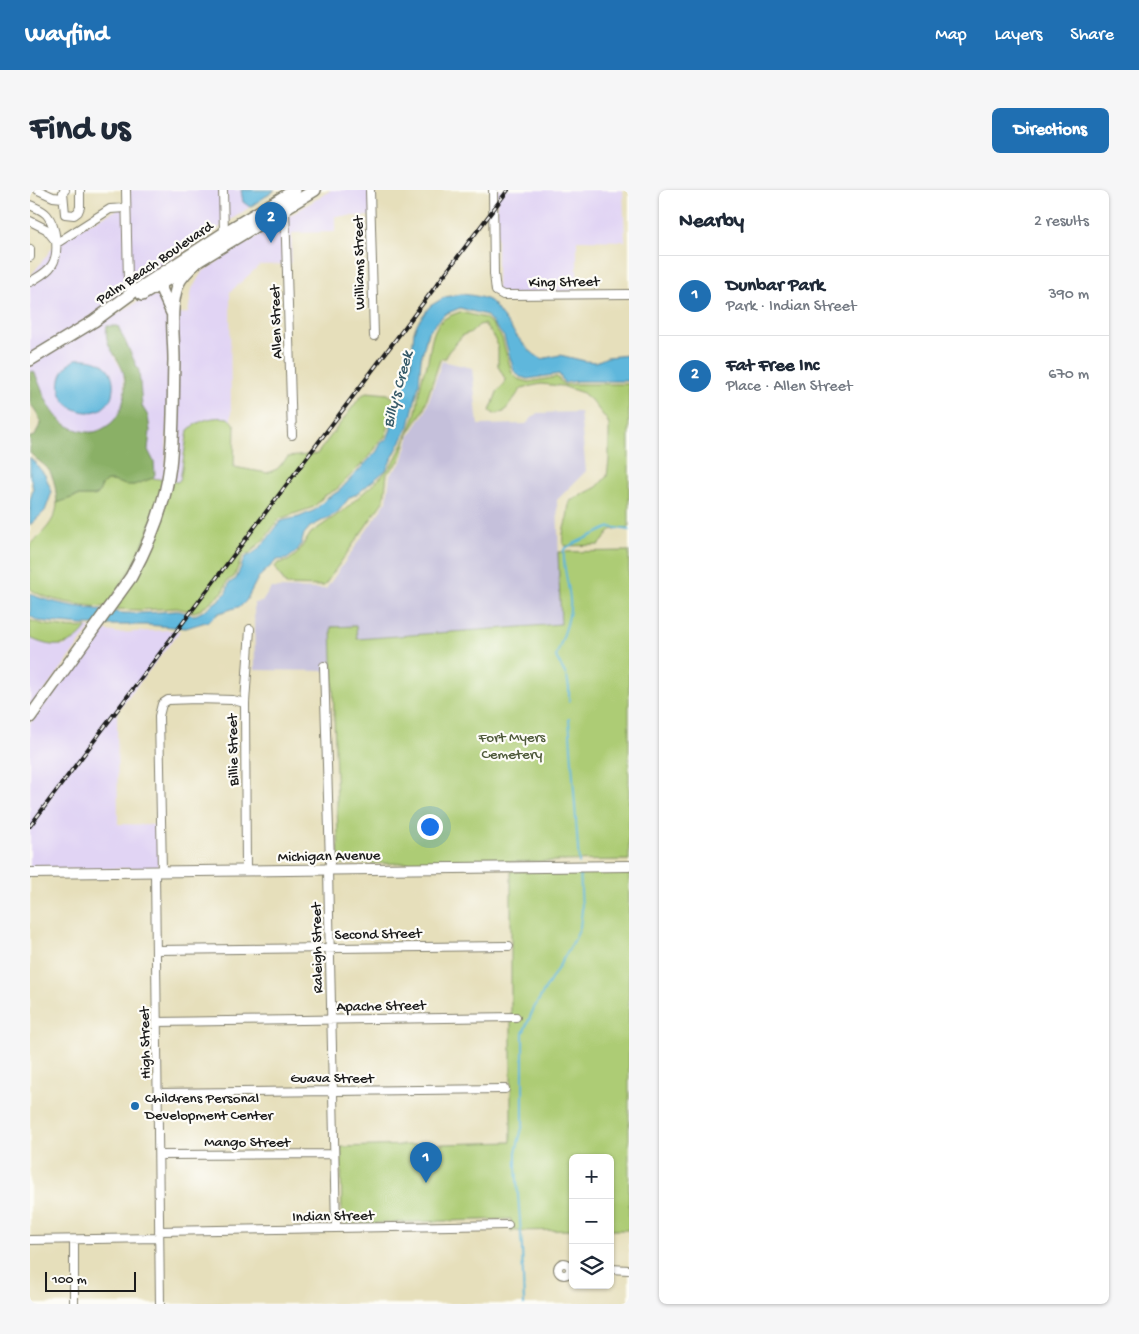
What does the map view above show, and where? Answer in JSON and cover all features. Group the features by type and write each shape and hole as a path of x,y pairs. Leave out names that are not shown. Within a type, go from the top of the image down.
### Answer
{"main road":[{"name":"Palm Beach Boulevard","path":"30,360 96,319 132,293 158,281 224,234 296,190"},
{"path":"285,208 286,203 296,190"},
{"name":"Palm Beach Boulevard","path":"198,262 315,190"},
{"path":"96,319 111,313 158,281 198,262"},
{"path":"30,717 131,577 151,538 161,510 168,480 172,437 172,314 174,299 178,284 198,262"},
{"path":"158,281 172,314"}],"street":[{"path":"30,193 37,190 53,197 64,194 65,214 74,215 80,208 80,190"},
{"path":"126,190 128,282 132,293"},
{"path":"223,190 224,234"},
{"name":"Williams Street","path":"370,190 374,336"},
{"name":"King Street","path":"493,190 496,291 510,295 629,294"},
{"path":"30,205 49,216 57,243 52,265 30,282"},
{"path":"57,243 110,209 126,208"},
{"name":"Allen Street","path":"285,208 292,436"},
{"path":"30,221 46,229 57,243"},
{"path":"30,249 30,257"},
{"name":"Billie Street","path":"246,870 245,703 250,629"},
{"name":"Raleigh Street","path":"324,666 330,863 328,870 336,1228"},
{"name":"High Street","path":"160,1304 160,1155 157,1022 159,716 162,704 168,700 233,700 245,703"},
{"name":"Michigan Avenue","path":"30,874 629,866"},
{"name":"Second Street","path":"157,950 510,946"},
{"name":"Apache Street","path":"157,1022 516,1017"},
{"name":"Guava Street","path":"158,1093 505,1089"},
{"name":"Mango Street","path":"160,1155 334,1154"},
{"name":"Indian Street","path":"30,1240 74,1240 159,1234 336,1228 508,1225"},
{"path":"74,1240 74,1304"},
{"path":"614,1269 629,1270"}],"shaded area":[{"path":"126,190 241,190 243,202 250,207 146,277 142,283 30,356 30,277 61,237 127,205"},
{"path":"331,190 375,190 376,216 335,216 335,232 292,233 291,264 260,265 230,292 231,420 224,417 208,419 186,438 180,480 177,482 171,481 176,314 188,313 192,289 202,272"},
{"path":"497,190 623,190 625,241 577,240 577,295 497,295"},
{"path":"151,294 163,298 168,313 170,359 165,480 153,478 155,474 154,463 148,450 150,431 148,416 142,406 139,371 125,339 113,355 123,372 123,408 116,419 106,427 90,434 72,429 55,415 47,402 34,371 30,372 30,364 98,322 113,316"},
{"path":"442,361 472,368 478,425 526,424 537,413 580,412 586,471 557,500 561,624 357,639 331,627 332,671 255,670 254,603 262,602 271,588 326,589 387,501 390,475 402,462 410,435 425,412"},
{"path":"87,627 91,628 30,711 30,638 49,645 64,646 73,641"},
{"path":"98,629 117,633 180,631 117,711 118,824 159,825 158,868 30,870 30,723"}],"green space":[{"path":"460,312 485,318 492,324 502,338 512,373 518,379 529,382 557,377 564,385 629,384 629,528 610,531 599,545 566,546 563,544 570,501 597,487 607,476 609,425 591,400 583,393 562,386 541,384 522,388 504,412 494,414 490,411 497,392 504,384 505,379 498,366 498,346 484,324 479,325 472,332 463,335 448,352 446,358 440,360 423,411 408,434 400,460 387,474 384,500 324,586 286,585 275,567 278,563 288,561 297,554 311,533 347,508 383,475 395,459 415,414 424,371 427,368 432,339 436,329 445,318"},
{"path":"107,326 118,326 139,371 142,406 148,416 150,431 148,450 154,462 155,474 153,478 134,485 107,481 102,485 98,494 94,496 77,496 57,503 52,476 46,467 30,453 30,437 35,436 41,422 30,403 30,372 34,371 45,397 61,421 78,430 87,432 98,431 106,427 119,413 125,392 123,371 109,345 106,333"},
{"path":"367,392 388,394 397,401 389,420 385,437 379,441 375,449 362,464 337,489 324,496 314,507 279,519 266,537 250,553 243,555 234,577 227,581 223,592 200,610 194,612 177,608 113,609 171,481 177,482 180,480 188,430 207,420 228,418 235,425 234,467 267,473 277,469 288,457 317,454 361,396"},
{"path":"153,478 165,480 141,553 106,607 89,606 54,599 43,596 30,588 30,544 52,521 57,503 77,496 95,496 107,481 133,485"},
{"name":"Fort Myers Cemetery","path":"629,551 629,860 339,864 331,627 356,626 357,639 561,624 558,552"},
{"path":"30,620 42,624 74,628 87,627 75,640 61,645 54,645 38,642 30,638"},
{"path":"629,870 629,1230 614,1230 614,1154 569,1154 569,1230 511,1231 511,1219 345,1224 342,1222 341,1147 511,1142 511,871"}],"water":[{"path":"241,190 275,190 250,207 243,202"},
{"path":"461,294 490,301 524,344 541,359 560,355 596,362 607,357 629,355 629,381 577,381 564,383 559,374 528,379 520,377 514,371 504,337 486,315 460,308 445,314 428,332 421,359 419,384 409,426 386,470 357,494 350,497 337,513 310,527 304,534 301,545 296,552 287,559 277,560 258,578 246,601 241,606 219,613 209,621 186,628 147,625 82,625 38,621 30,616 30,593 59,603 118,613 178,611 194,615 215,603 225,594 229,583 236,579 245,557 260,547 281,521 299,517 315,510 326,499 339,491 377,451 381,443 387,439 391,429 391,421 401,398 404,381 410,373 414,331 418,322 430,306 445,297"},
{"path":"76,359 100,362 110,371 113,386 112,395 107,404 100,410 81,411 64,401 60,392 62,373"},
{"path":"30,457 45,475 52,492 45,511 30,525 30,501 33,488 30,476"}],"waterway":[{"path":"569,702 567,677 556,657 566,629 570,606 564,549 610,527 629,530"},
{"path":"569,719 579,863"},
{"path":"524,1304 516,1167 516,1152 523,1124 523,1033 534,1008 575,939 580,927 582,910 580,870"}],"railway":[{"path":"30,826 508,190"}],"place":[{"name":"Fat Free Inc","path":"271,243"},
{"name":"Childrens Personal Development Center","path":"135,1106"},
{"name":"Dunbar Park","path":"426,1183"}],"water label":[{"name":"Billy's Creek","path":"396,389"}]}
